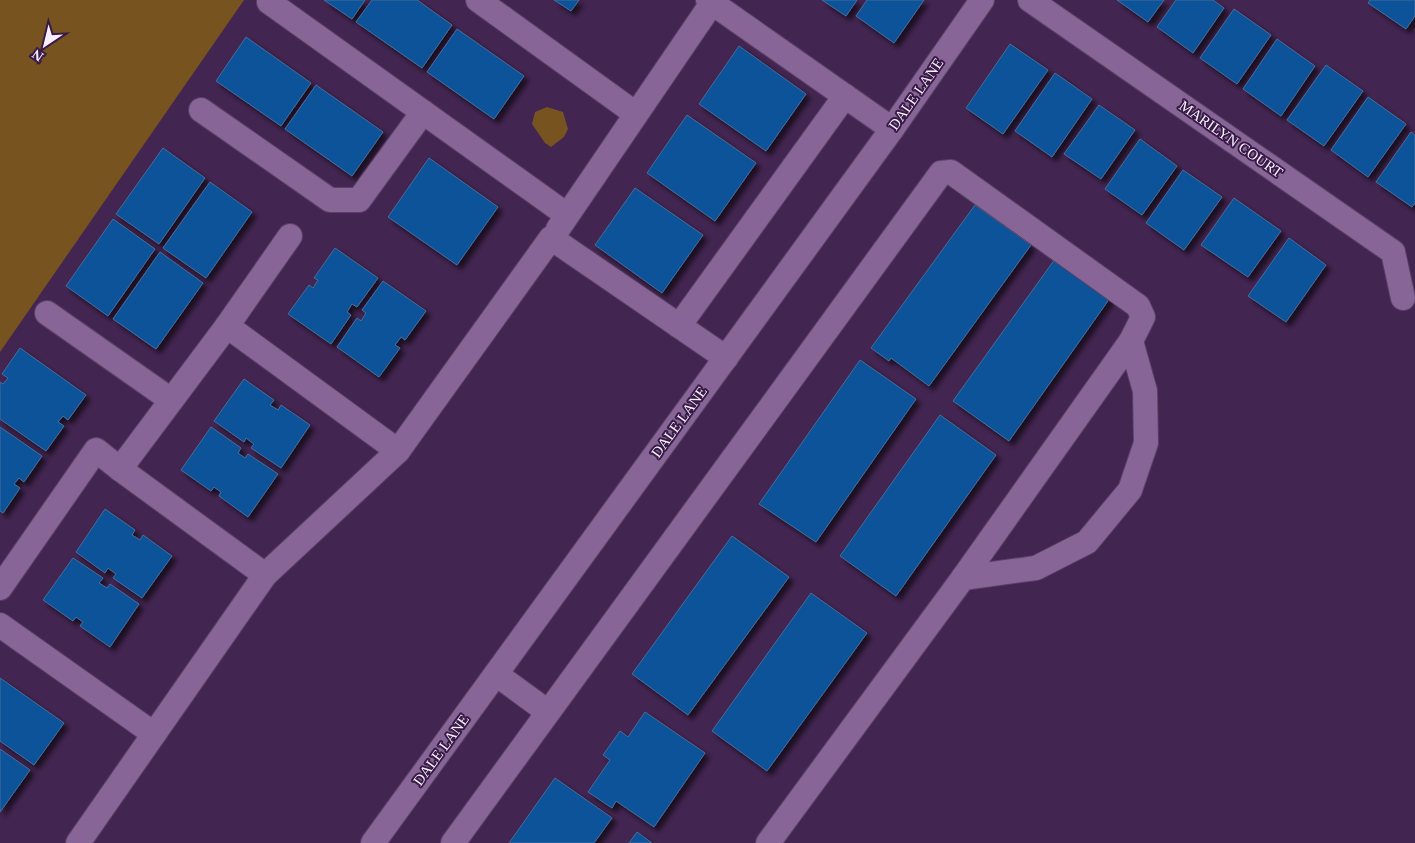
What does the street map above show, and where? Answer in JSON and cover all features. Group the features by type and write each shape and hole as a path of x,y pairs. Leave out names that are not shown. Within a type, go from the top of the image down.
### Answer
{"street":[{"path":"478,0 636,114"},
{"name":"DALE LANE","path":"373,843 892,129 982,0"},
{"name":"MARILYN COURT","path":"1030,0 1393,252 1403,298"},
{"path":"269,2 567,215"},
{"path":"78,843 265,575 398,451 567,215 710,2 892,129"},
{"path":"679,326 845,96"},
{"path":"201,110 330,200 359,200 423,112"},
{"path":"452,843 941,173 951,172 1138,306 1143,317 1131,341 963,578 768,843"},
{"path":"120,469 227,326 290,236"},
{"path":"551,238 726,358"},
{"path":"47,313 171,400"},
{"path":"227,326 398,451"},
{"path":"963,578 1036,568 1087,542 1130,490 1146,443 1144,391 1131,341"},
{"path":"0,588 96,450 265,575"},
{"path":"0,625 154,734"},
{"path":"496,674 548,712"}],"shaded area":[{"path":"0,0 244,0 0,352"},
{"path":"547,107 563,112 568,129 564,137 551,147 545,143 532,124 535,112"}],"building":[{"path":"324,0 365,0 352,19"},
{"path":"372,0 417,0 452,25 422,68 356,22"},
{"path":"554,0 579,0 571,11"},
{"path":"822,0 857,0 846,16"},
{"path":"867,0 924,0 894,43 856,16"},
{"path":"1117,0 1164,0 1148,22"},
{"path":"1176,0 1213,0 1224,8 1193,53 1157,27"},
{"path":"1370,0 1415,0 1415,16 1406,29 1368,3"},
{"path":"1234,9 1271,35 1237,84 1200,58"},
{"path":"457,29 524,76 494,119 427,72"},
{"path":"246,37 311,83 281,126 216,81"},
{"path":"1277,39 1315,66 1281,116 1243,89"},
{"path":"1010,44 1048,70 1003,134 966,108"},
{"path":"739,46 806,94 766,151 699,104"},
{"path":"1326,65 1363,91 1324,146 1287,120"},
{"path":"1055,73 1092,99 1052,157 1015,131"},
{"path":"316,85 383,132 352,176 285,129"},
{"path":"1368,97 1406,124 1368,177 1331,150"},
{"path":"1099,105 1135,130 1101,179 1064,154"},
{"path":"687,115 756,163 715,221 647,173"},
{"path":"1411,132 1415,135 1415,203 1412,207 1376,182"},
{"path":"1140,139 1177,166 1142,215 1105,189"},
{"path":"163,148 205,178 159,244 116,214"},
{"path":"429,158 498,207 457,265 388,217"},
{"path":"1183,170 1222,197 1184,250 1146,223"},
{"path":"210,182 252,212 206,278 163,248"},
{"path":"635,188 703,235 662,293 595,245"},
{"path":"1234,198 1281,231 1248,277 1201,245"},
{"path":"975,205 1031,245 929,386 891,358 889,361 871,348"},
{"path":"113,219 155,249 108,316 66,286"},
{"path":"1289,238 1326,265 1286,322 1248,296"},
{"path":"335,248 378,278 357,307 352,304 347,312 351,315 331,344 288,314 309,285 313,288 318,280 314,278"},
{"path":"160,252 203,283 156,349 113,319"},
{"path":"1055,259 1110,298 1009,441 953,401"},
{"path":"383,281 426,311 405,340 401,337 395,345 400,348 379,377 337,347 357,318 361,321 366,313 362,310"},
{"path":"20,348 86,395 68,420 63,416 58,422 64,426 46,451 0,419 0,382 3,384 8,378 2,374"},
{"path":"860,360 916,399 816,542 759,504"},
{"path":"244,379 274,400 270,405 278,410 281,405 310,425 281,468 251,448 254,444 246,438 244,442 214,421"},
{"path":"940,415 996,455 896,596 840,556"},
{"path":"0,427 42,456 24,482 19,478 14,484 20,488 3,513 0,511"},
{"path":"211,427 241,448 238,453 245,458 248,454 278,474 248,517 219,496 221,492 214,487 211,491 181,470"},
{"path":"105,509 135,530 132,535 140,540 143,535 172,556 142,598 113,578 116,574 108,568 105,573 76,552"},
{"path":"732,536 789,577 688,715 632,674"},
{"path":"73,558 103,578 99,583 107,588 110,584 139,604 110,647 80,626 83,622 76,617 73,621 43,600"},
{"path":"811,593 867,633 767,771 712,731"},
{"path":"0,678 64,723 34,765 0,741"},
{"path":"645,712 705,753 654,827 616,801 612,808 588,792 610,760 603,755 620,731 628,737"},
{"path":"0,749 30,770 0,812"},
{"path":"555,778 612,818 594,843 509,843"},
{"path":"637,832 652,843 629,843"}]}
